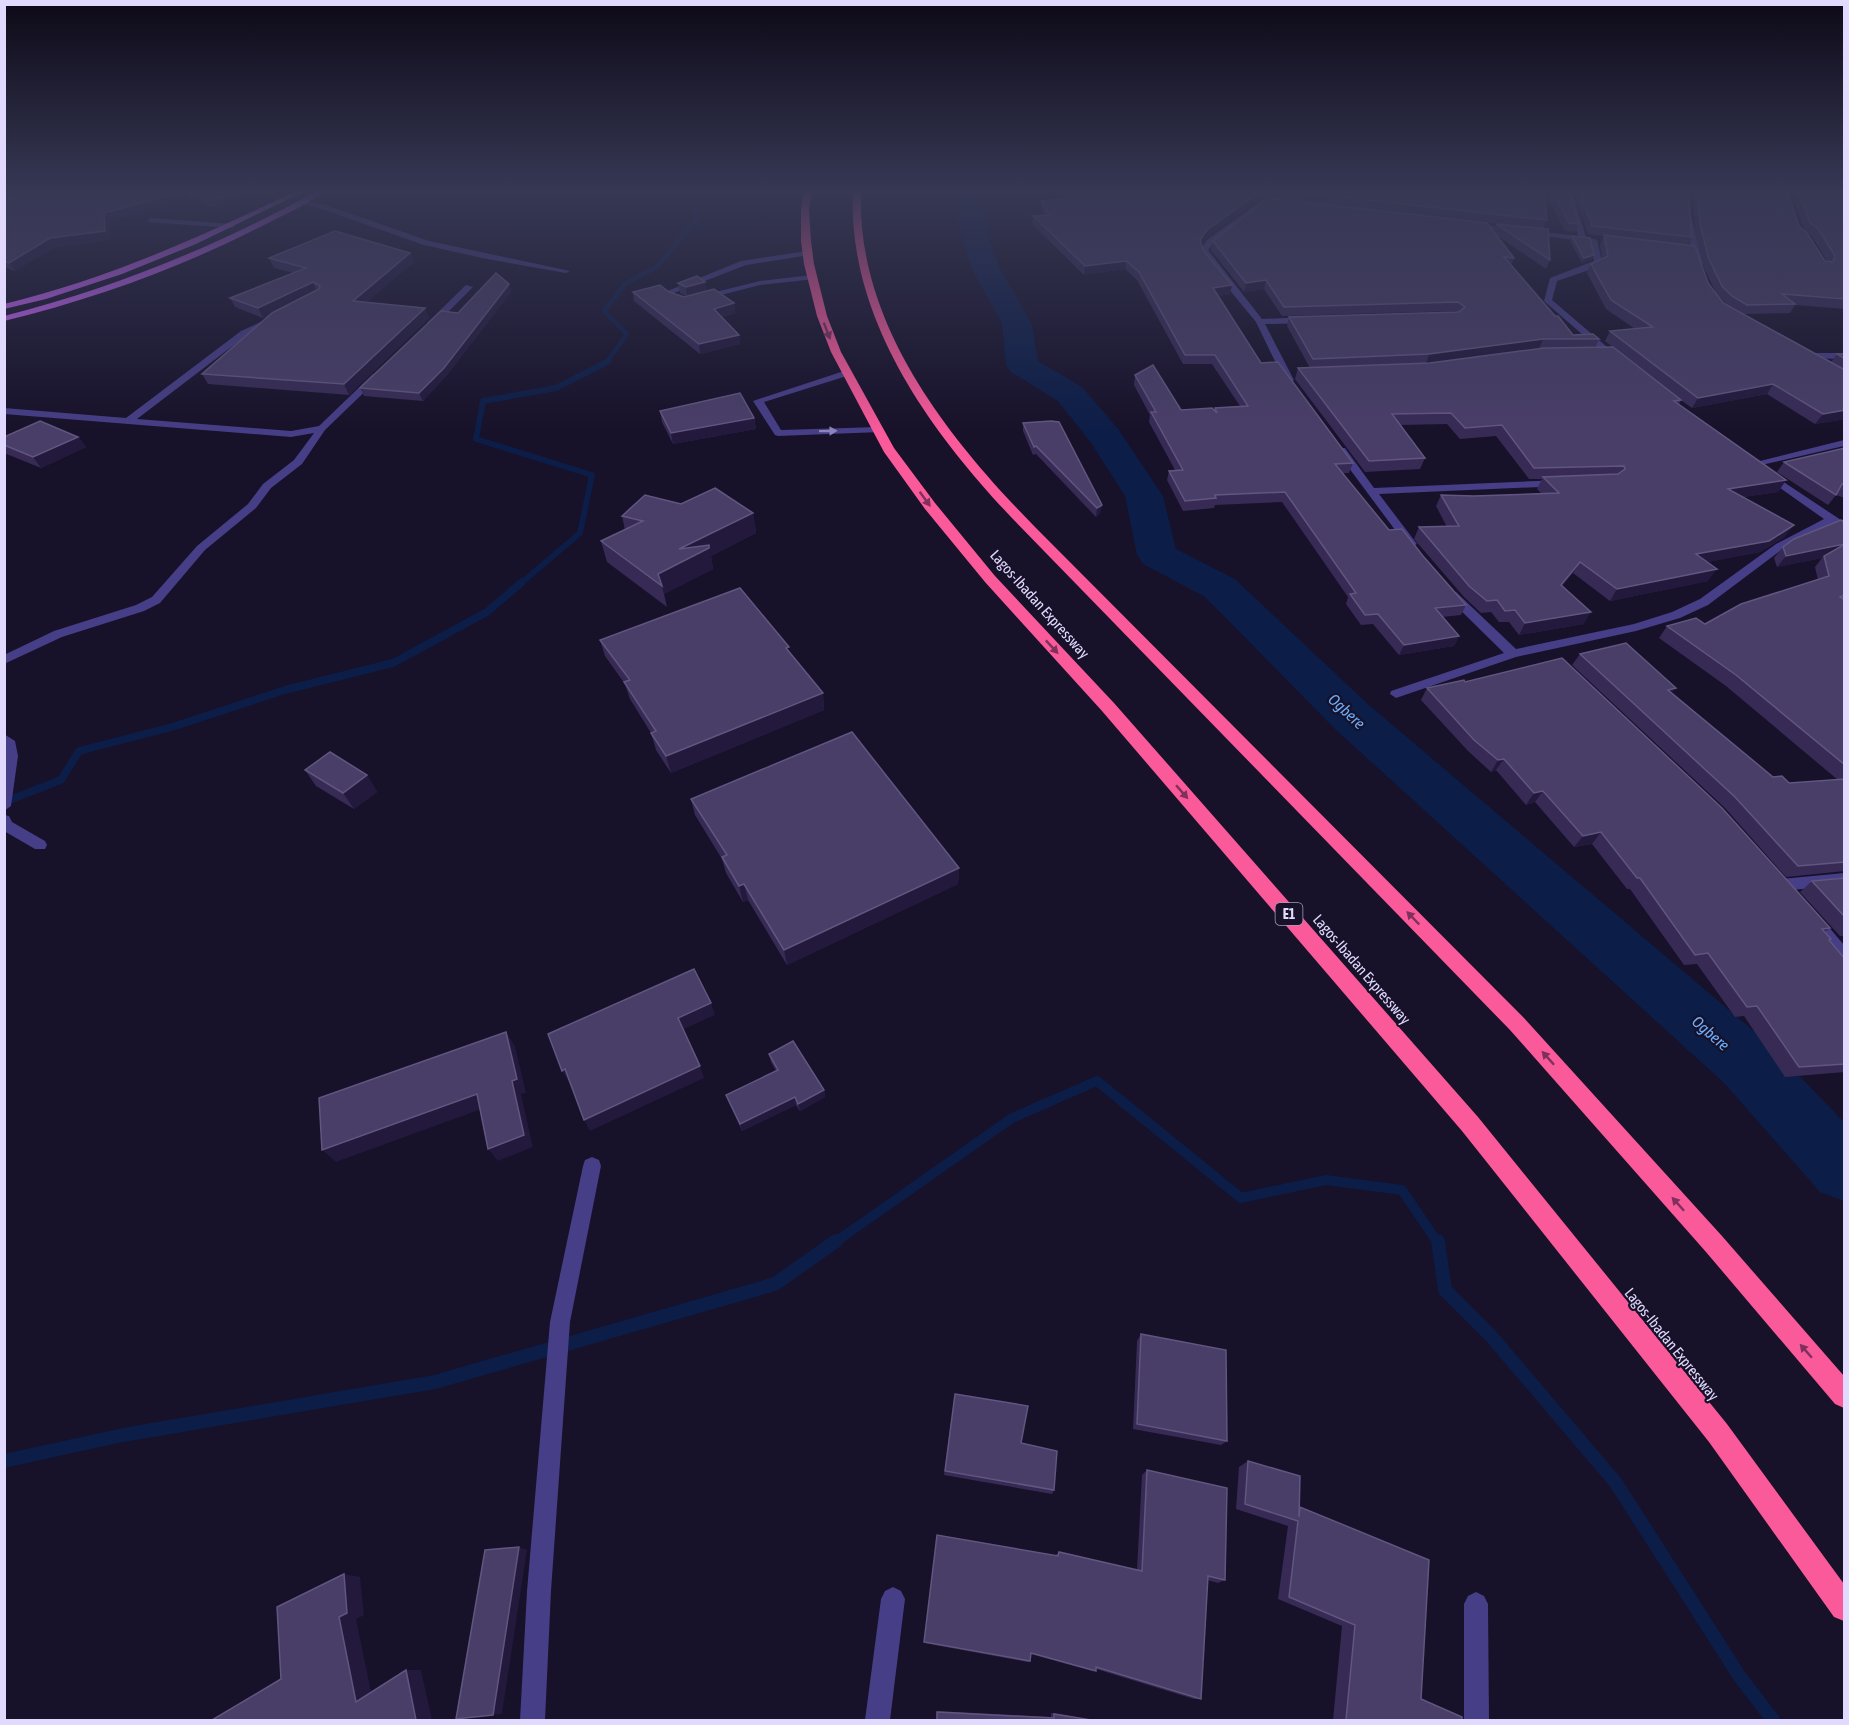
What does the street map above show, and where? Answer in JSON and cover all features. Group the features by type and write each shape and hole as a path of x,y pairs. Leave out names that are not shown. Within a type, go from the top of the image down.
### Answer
{"highway":[{"name":"Lagos-Ibadan Expressway","path":"811,272 822,316 847,373 878,430 930,506 990,579 1108,707 1470,1124 1718,1433 1845,1607"},
{"path":"866,272 888,334 945,432 999,497 1517,1024 1714,1244 1845,1395"}],"main road":[{"path":"4,307 63,293 125,272"},
{"path":"4,319 82,298 158,272"}],"street":[{"path":"720,272 669,292 686,302 760,283 812,277"},
{"path":"1220,272 1260,322 1298,392"},
{"path":"1575,272 1553,280 1548,301 1627,367"},
{"path":"752,277 760,283"},
{"path":"418,337 469,287"},
{"path":"127,422 244,333 281,316"},
{"path":"1260,322 1317,320"},
{"path":"1597,354 1609,353"},
{"path":"1825,367 1801,353 1845,357"},
{"path":"4,660 47,639 140,608 156,600 201,548 252,506 267,486 298,462 322,428 383,370"},
{"path":"847,373 758,401 778,434 878,430"},
{"path":"4,411 291,434 322,428"},
{"path":"291,434 310,442"},
{"path":"1332,437 1418,554"},
{"path":"1753,464 1845,443"},
{"path":"1744,457 1845,526"},
{"path":"1372,491 1575,482"},
{"path":"1396,694 1513,654 1548,652 1676,615 1704,602 1780,546 1832,519"},
{"path":"1444,586 1513,654"},
{"path":"4,739 10,744 11,756 4,807"},
{"path":"4,820 7,826 40,845"},
{"path":"1845,879 1777,880 1845,955"},
{"path":"532,1720 539,1590 560,1322 592,1167"},
{"path":"877,1720 893,1599"},
{"path":"1476,1604 1477,1720"}],"building":[{"path":"297,272 388,272 353,301 425,308 344,384 202,374 272,313 319,289 320,286 313,282 258,308 230,298"},
{"path":"1139,272 1221,272 1232,285 1213,288 1261,363 1278,362 1353,463 1335,464 1389,530 1402,529 1466,605 1435,608 1459,636 1404,645 1378,614 1365,615 1350,594 1356,593 1285,492 1215,495 1216,498 1185,501 1169,471 1183,470 1151,412 1156,412 1135,375 1153,365 1181,410 1212,408 1217,413 1215,408 1248,406 1215,355 1185,355"},
{"path":"1237,272 1517,272 1573,335 1593,334 1599,339 1543,339 1429,354 1313,359 1289,317 1459,312 1465,307 1458,302 1284,307 1266,280 1246,283"},
{"path":"1595,272 1704,272 1708,283 1723,303 1845,370 1845,410 1823,414 1773,384 1698,398 1610,331 1653,327 1611,300"},
{"path":"1715,272 1845,272 1845,299 1782,294 1795,304 1747,305 1732,296 1722,286"},
{"path":"496,273 509,284 444,368 419,393 360,388 441,311 458,313"},
{"path":"697,276 705,282 686,287 678,283"},
{"path":"660,285 669,292 684,297 714,289 734,303 714,309 739,335 699,344 633,292"},
{"path":"1613,347 1681,400 1674,401 1786,480 1728,489 1794,525 1769,541 1696,554 1717,569 1617,589 1580,562 1561,585 1591,612 1525,623 1515,610 1505,611 1497,600 1487,601 1469,586 1419,527 1459,526 1441,495 1559,493 1543,477 1618,474 1625,469 1624,466 1534,468 1502,425 1465,428 1451,413 1392,414 1425,458 1369,461 1298,368 1430,363 1544,348"},
{"path":"740,393 754,418 671,433 660,411"},
{"path":"40,421 78,437 33,457 4,445 4,437"},
{"path":"1059,422 1102,505 1097,508 1036,446 1034,447 1023,423"},
{"path":"1845,448 1845,485 1842,484 1836,495 1784,462"},
{"path":"715,488 753,513 679,549 709,545 709,548 658,574 662,586 601,541 643,521 622,516 645,495 681,504"},
{"path":"1841,520 1845,522 1845,544 1786,556 1783,547 1794,539"},
{"path":"1845,544 1845,595 1840,597 1845,600 1845,765 1736,675 1667,626 1696,618 1705,624 1741,604 1829,576 1824,556"},
{"path":"740,588 789,647 786,648 823,693 666,756 651,733 656,731 624,682 630,680 600,640"},
{"path":"1626,643 1676,688 1668,690 1773,777 1782,776 1789,783 1845,779 1845,862 1798,866 1735,797 1580,654"},
{"path":"1562,658 1722,808 1830,928 1822,929 1845,959 1845,1064 1799,1067 1757,1006 1747,1007 1708,953 1695,955 1640,878 1637,878 1601,832 1583,836 1543,791 1534,793 1504,759 1498,760 1474,740 1427,688 1464,680 1465,682"},
{"path":"852,732 959,868 784,950 744,884 739,886 722,857 727,855 691,799"},
{"path":"330,752 367,775 343,793 305,770"},
{"path":"1845,878 1845,917 1812,881"},
{"path":"694,969 711,1003 678,1018 700,1066 584,1120 565,1069 562,1071 548,1034"},
{"path":"506,1032 517,1079 512,1081 524,1135 488,1149 477,1094 322,1150 319,1098"},
{"path":"793,1041 824,1090 798,1104 795,1097 740,1124 726,1095 778,1070 769,1054"},
{"path":"1141,1334 1226,1350 1227,1441 1137,1424"},
{"path":"955,1394 1028,1406 1021,1443 1057,1451 1054,1490 945,1471"},
{"path":"1248,1461 1300,1476 1299,1517 1300,1507 1429,1560 1421,1699 1462,1717 1462,1720 1346,1720 1355,1625 1289,1597 1298,1521 1245,1504"},
{"path":"1147,1470 1227,1488 1225,1580 1208,1576 1201,1699 1096,1667 1096,1671 1031,1653 1030,1661 924,1642 937,1535 1058,1556 1059,1552 1142,1571"},
{"path":"519,1547 493,1715 456,1719 485,1550"},
{"path":"344,1574 347,1613 339,1617 356,1702 406,1670 416,1720 212,1720 281,1679 277,1607"},
{"path":"937,1712 1054,1718 1054,1714 1091,1720 937,1720"}],"waterway":[{"path":"607,362 627,334 604,311 625,284 648,272"},
{"name":"Ogbere","path":"988,272 1017,324 1022,365 1070,394 1106,438 1144,496 1157,555 1220,588 1352,717 1746,1063 1844,1169"},
{"path":"520,584 580,533 592,475 476,439 483,401 556,388 607,362"},
{"path":"4,802 61,780 79,751 172,727 285,690 393,663 487,612 522,582"},
{"path":"834,1243 1012,1118 1097,1081 1241,1198 1326,1180 1402,1190 1438,1243"},
{"path":"4,1461 123,1435 435,1382 775,1284 836,1241"},
{"path":"1438,1241 1445,1290 1491,1336 1616,1483 1740,1677 1773,1720"}]}
